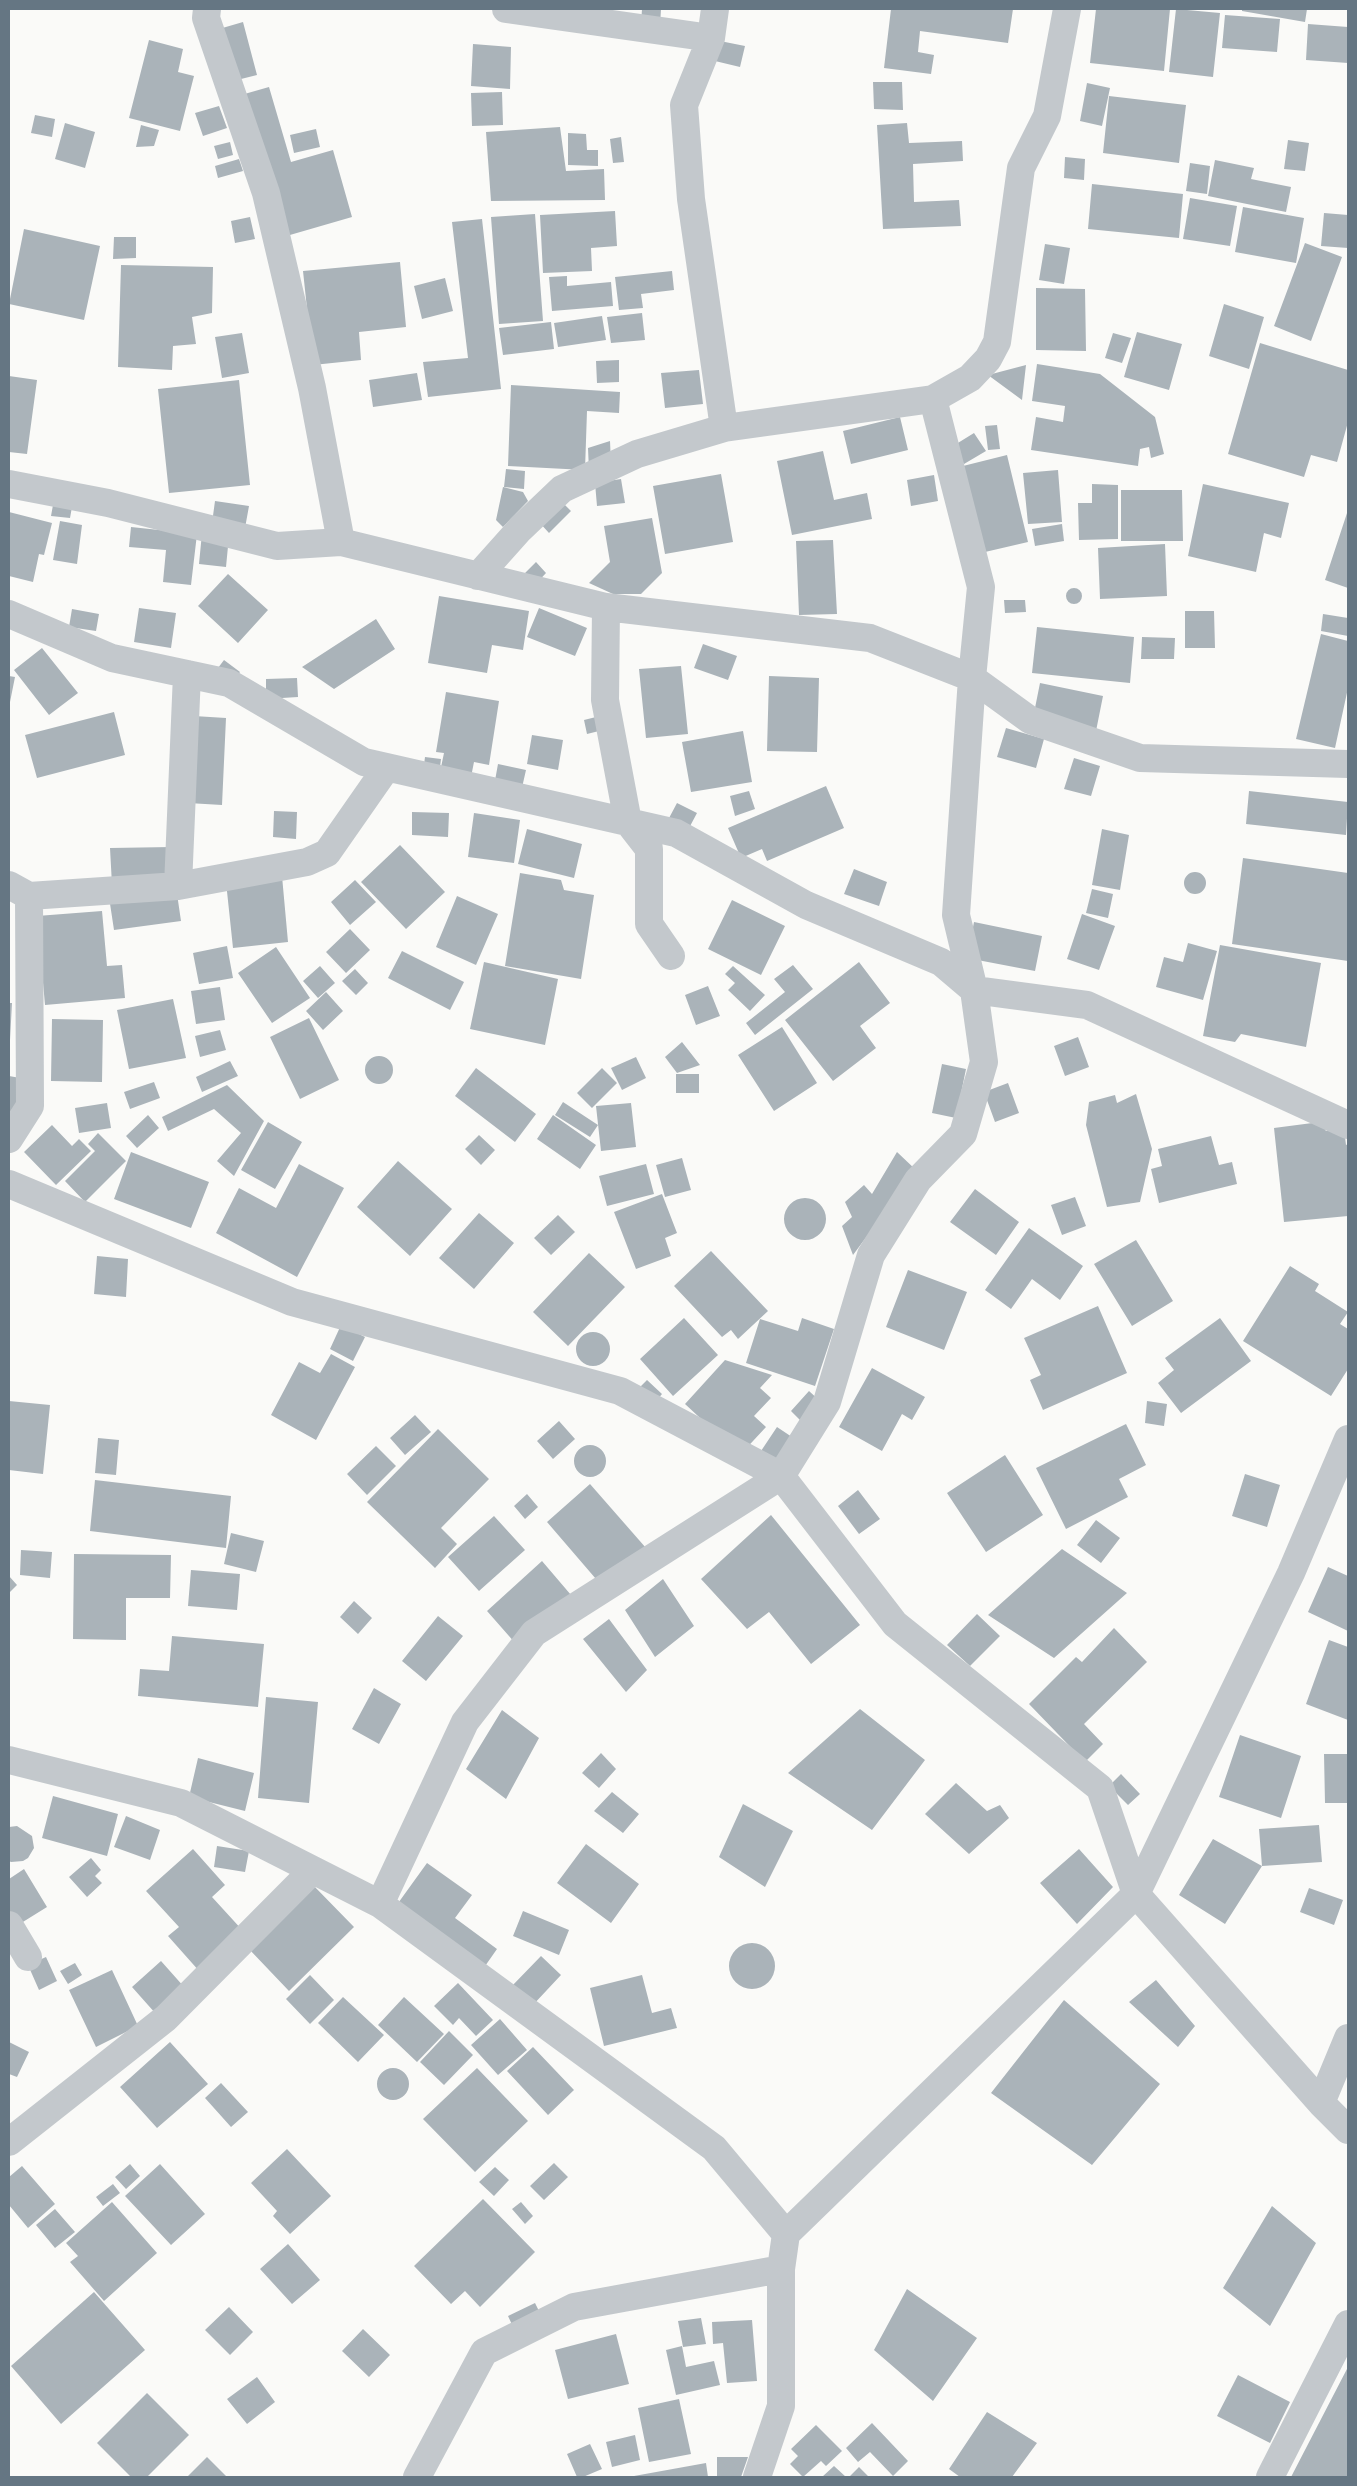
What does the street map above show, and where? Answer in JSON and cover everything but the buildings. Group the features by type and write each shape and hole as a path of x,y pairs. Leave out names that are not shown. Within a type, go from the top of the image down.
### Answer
{"street":[{"path":"207,9 206,18 266,193 312,388 341,542"},
{"path":"506,9 711,38"},
{"path":"715,9 711,38 684,105 691,199 724,428"},
{"path":"478,576 520,530 562,489 637,454 724,428 933,399 970,378 988,360 997,342 1021,168 1047,116 1067,9"},
{"path":"380,1904 465,1722 534,1633 781,1476 827,1402 871,1255 918,1180 962,1134 984,1062 974,990 956,915 972,678 981,587 933,399"},
{"path":"9,484 108,503 278,546 341,542 606,607 870,638 972,678 1030,720 1140,758 1348,764"},
{"path":"606,607 605,700 628,822 649,849 650,924 672,956"},
{"path":"9,614 112,658 230,683 364,762 676,833 806,905 941,962 974,990 1087,1005 1348,1125"},
{"path":"178,886 187,674"},
{"path":"9,1139 30,1106 19,891 178,886 298,864 327,853 387,767"},
{"path":"9,1184 292,1302 620,1391 781,1476 895,1624 1100,1788 1136,1894 1321,2103 1348,2130"},
{"path":"757,2477 781,2406 781,2269 786,2234 1136,1894 1291,1572 1348,1439"},
{"path":"9,1760 181,1802 380,1904 714,2148 786,2234"},
{"path":"9,2142 166,2018 313,1870"},
{"path":"9,1925 28,1957"},
{"path":"1321,2103 1348,2038"},
{"path":"417,2477 484,2352 574,2308 781,2269"},
{"path":"1270,2477 1348,2324"}]}
